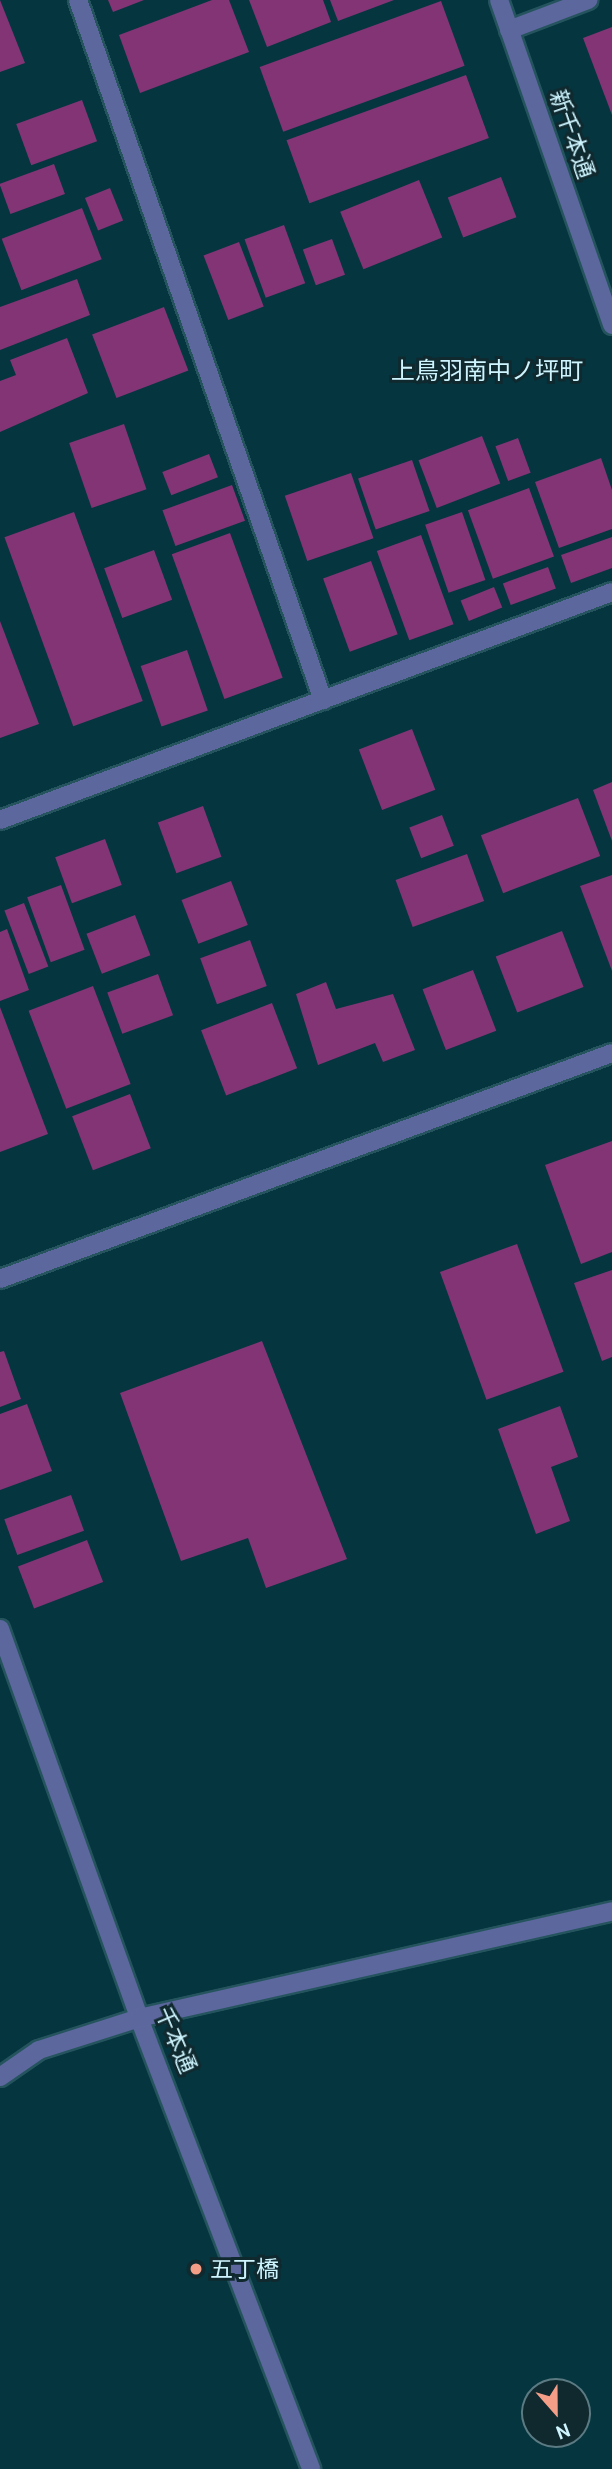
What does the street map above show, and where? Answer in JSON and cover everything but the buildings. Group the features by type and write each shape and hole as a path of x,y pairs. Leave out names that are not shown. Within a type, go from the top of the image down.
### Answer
{"street":[{"path":"78,0 323,700"},
{"name":"新千本通","path":"499,0 612,325"},
{"path":"509,30 588,0"},
{"path":"0,820 612,592"},
{"path":"0,1279 612,1053"},
{"name":"千本通","path":"0,1629 139,2018 311,2469"},
{"path":"0,2077 39,2050 139,2018 612,1911"}],"place":[{"name":"五丁橋","path":"196,2269"}],"district":[{"name":"上鳥羽南中ノ坪町","path":"487,371"}]}
